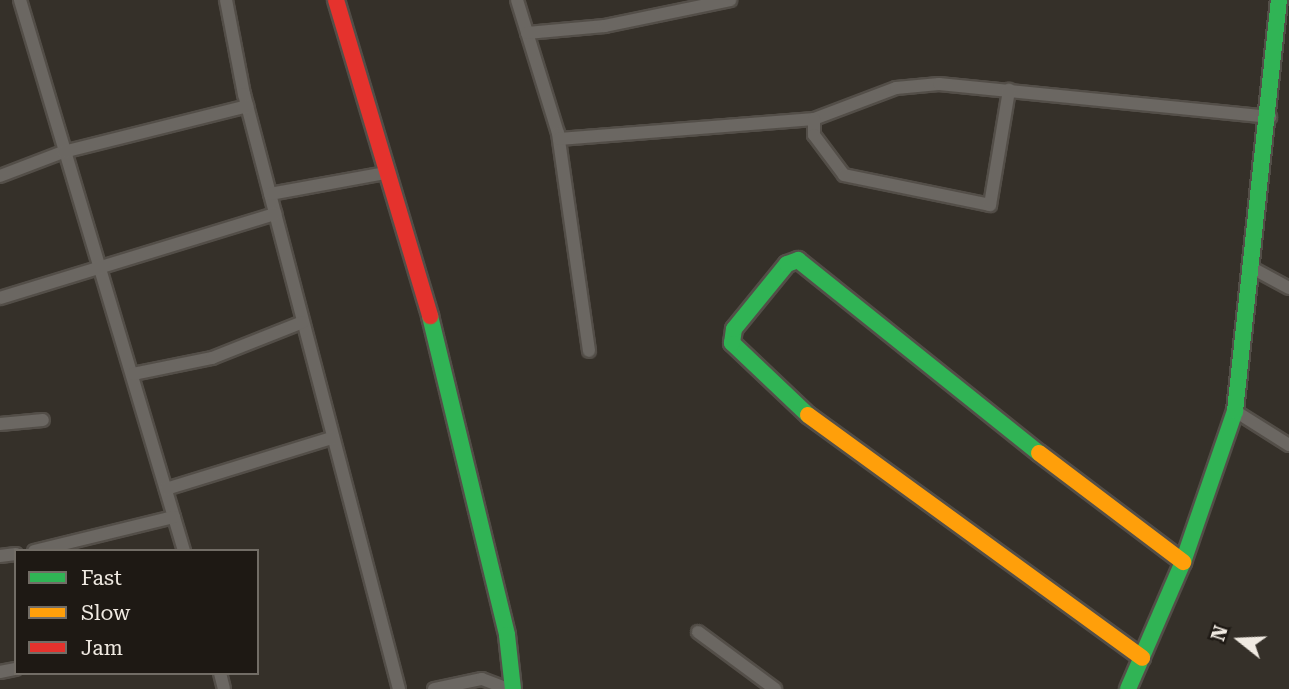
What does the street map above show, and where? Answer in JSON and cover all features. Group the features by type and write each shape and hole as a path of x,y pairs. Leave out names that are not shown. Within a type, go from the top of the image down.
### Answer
{"street":[{"path":"20,0 63,152 103,269 183,549"},
{"path":"226,0 247,106 332,438 367,547 399,689"},
{"path":"336,0 435,332 507,635 510,689 482,679 434,689"},
{"path":"517,0 559,139 589,351"},
{"path":"527,33 604,26 730,0"},
{"path":"1128,689 1183,562 1235,411 1270,117 1279,0"},
{"path":"559,139 814,119 896,88 1009,90 1270,117"},
{"path":"814,119 814,135 845,175 990,205 1009,90"},
{"path":"0,176 63,152 247,106"},
{"path":"270,194 386,173"},
{"path":"0,298 103,269 275,214"},
{"path":"1142,658 856,456 766,380 732,343 734,329 788,264 798,260 931,371 1183,562"},
{"path":"1252,268 1289,288"},
{"path":"133,374 212,358 303,322"},
{"path":"1235,411 1289,445"},
{"path":"0,424 43,420"},
{"path":"166,489 332,438"},
{"path":"42,549 174,517"},
{"path":"698,632 775,689"}],"traffic: fast":[{"path":"1128,689 1183,562 1235,411 1279,0"},
{"path":"808,415 732,343 734,329 787,264 798,260 1039,453"},
{"path":"430,316 507,635 513,689"}],"traffic: slow":[{"path":"808,415 1142,658"},
{"path":"1039,453 1183,562"}],"traffic: jam":[{"path":"336,0 430,316"}]}
